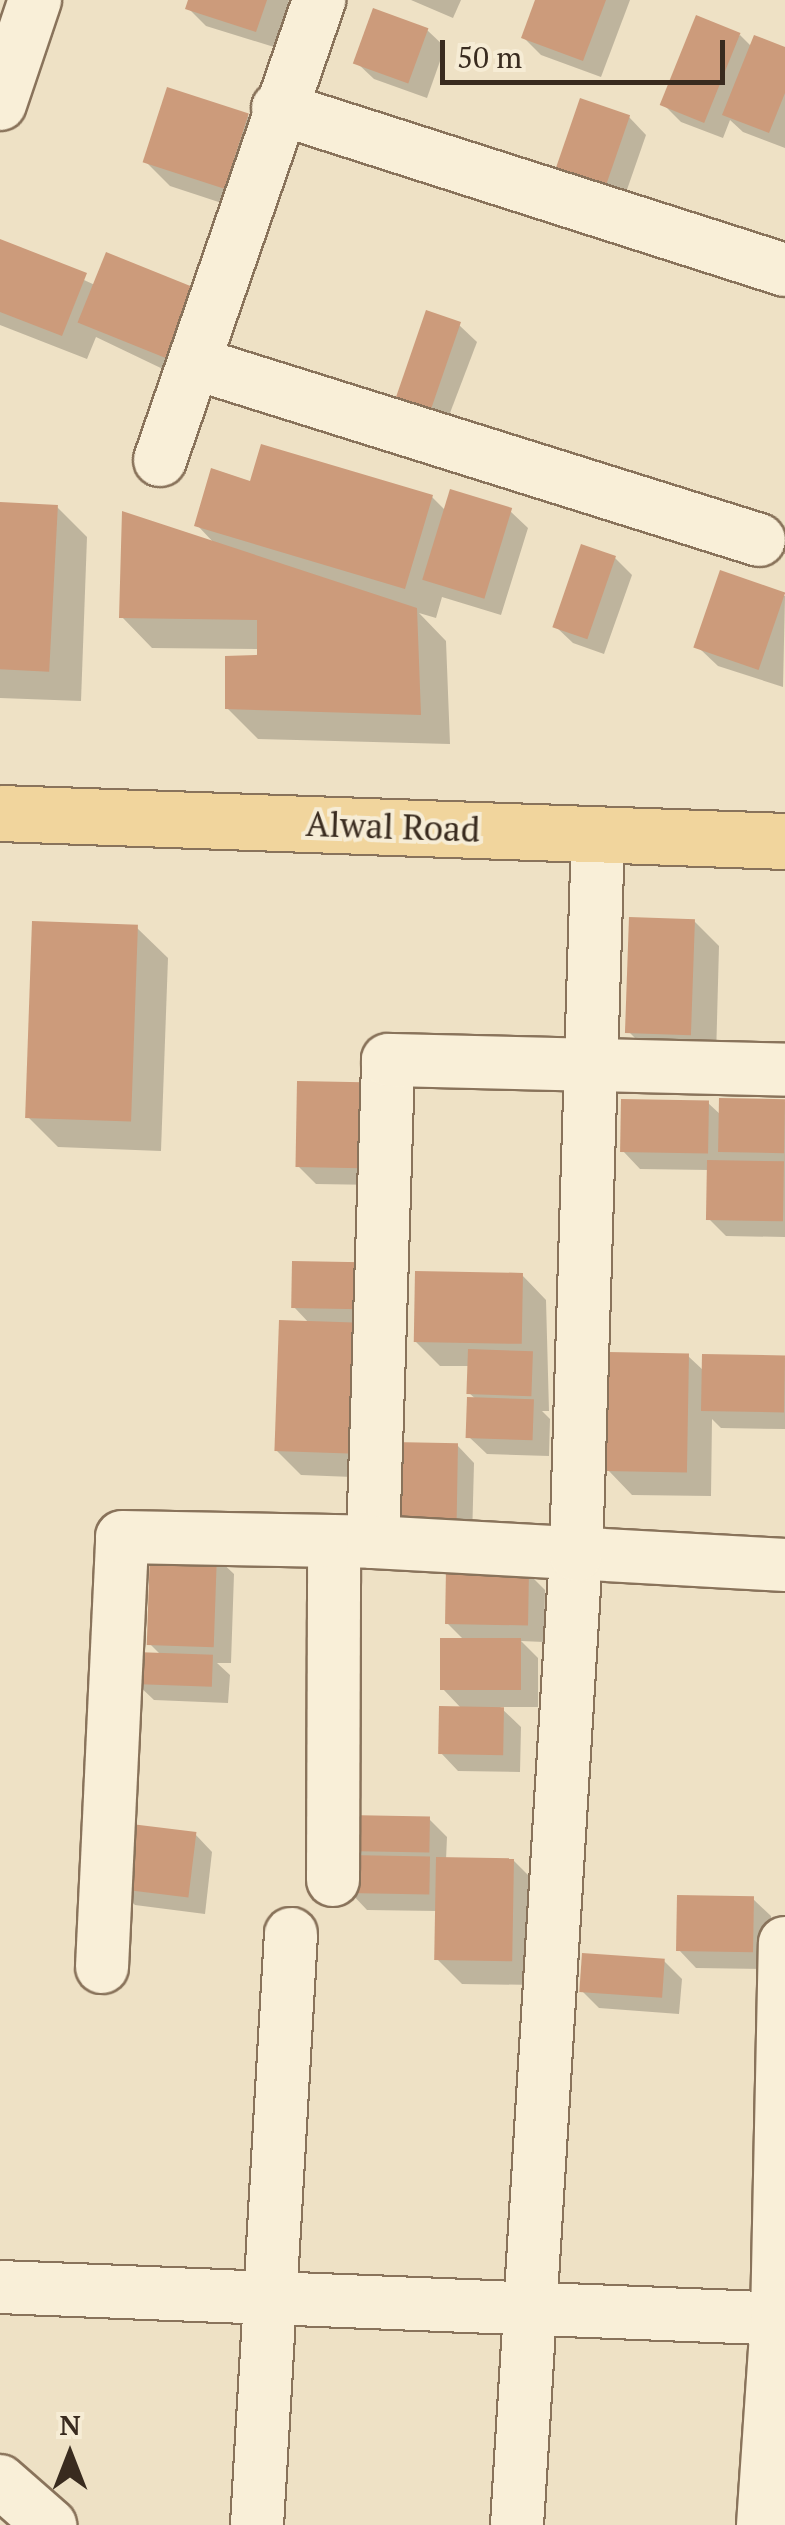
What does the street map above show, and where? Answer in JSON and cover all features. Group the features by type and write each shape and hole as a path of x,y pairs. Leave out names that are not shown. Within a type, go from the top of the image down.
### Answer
{"main road":[{"name":"Alwal Road","path":"0,813 785,840"}],"street":[{"path":"0,104 35,0"},
{"path":"160,460 278,108 319,0"},
{"path":"278,108 785,270"},
{"path":"194,363 759,540"},
{"path":"516,2525 534,2310 576,1555 598,833"},
{"path":"333,1880 388,1060 591,1069 785,1070"},
{"path":"102,1966 122,1536 354,1542 785,1565"},
{"path":"257,2525 291,1934"},
{"path":"763,2525 781,2319 785,1942"},
{"path":"0,2286 272,2294 534,2310 781,2319"},
{"path":"0,2481 50,2525"}],"building":[{"path":"188,0 267,0 256,32 185,9"},
{"path":"535,0 606,0 583,61 521,38"},
{"path":"373,8 428,28 408,84 353,63"},
{"path":"696,15 741,33 704,123 660,105"},
{"path":"754,35 785,47 785,93 769,133 722,115"},
{"path":"167,87 249,114 224,189 143,162"},
{"path":"580,98 630,115 605,189 555,172"},
{"path":"0,239 87,273 62,336 0,312"},
{"path":"106,252 194,288 166,358 78,322"},
{"path":"426,310 461,322 428,418 393,406"},
{"path":"261,444 433,495 405,589 194,526 211,468 250,481"},
{"path":"450,489 512,508 484,599 422,580"},
{"path":"0,502 58,505 49,672 0,669"},
{"path":"122,511 417,608 421,715 225,709 225,656 257,655 257,620 119,618"},
{"path":"581,544 616,556 587,639 552,627"},
{"path":"720,570 785,592 759,670 693,648"},
{"path":"629,917 695,919 691,1035 625,1033"},
{"path":"32,921 138,925 131,1122 25,1118"},
{"path":"297,1081 363,1082 361,1168 295,1167"},
{"path":"719,1098 785,1099 784,1153 718,1152"},
{"path":"621,1099 709,1101 708,1154 620,1152"},
{"path":"707,1160 784,1161 783,1221 706,1220"},
{"path":"292,1261 362,1262 361,1309 291,1308"},
{"path":"415,1271 523,1273 522,1344 414,1342"},
{"path":"279,1320 361,1323 356,1454 274,1451"},
{"path":"468,1349 533,1351 531,1396 466,1394"},
{"path":"608,1352 689,1353 687,1472 606,1471"},
{"path":"702,1354 785,1355 784,1412 701,1411"},
{"path":"467,1397 534,1399 533,1440 466,1438"},
{"path":"393,1442 458,1443 457,1524 392,1523"},
{"path":"150,1552 217,1554 214,1647 147,1645"},
{"path":"446,1569 529,1570 528,1625 445,1624"},
{"path":"440,1638 521,1638 521,1690 440,1690"},
{"path":"135,1652 213,1655 212,1687 134,1684"},
{"path":"439,1706 504,1707 503,1755 438,1754"},
{"path":"347,1815 430,1816 429,1852 346,1851"},
{"path":"123,1823 196,1832 188,1898 115,1889"},
{"path":"348,1855 430,1856 429,1894 347,1893"},
{"path":"436,1857 514,1858 512,1961 434,1960"},
{"path":"677,1895 754,1896 753,1952 676,1951"},
{"path":"582,1953 665,1959 662,1998 579,1992"}]}
